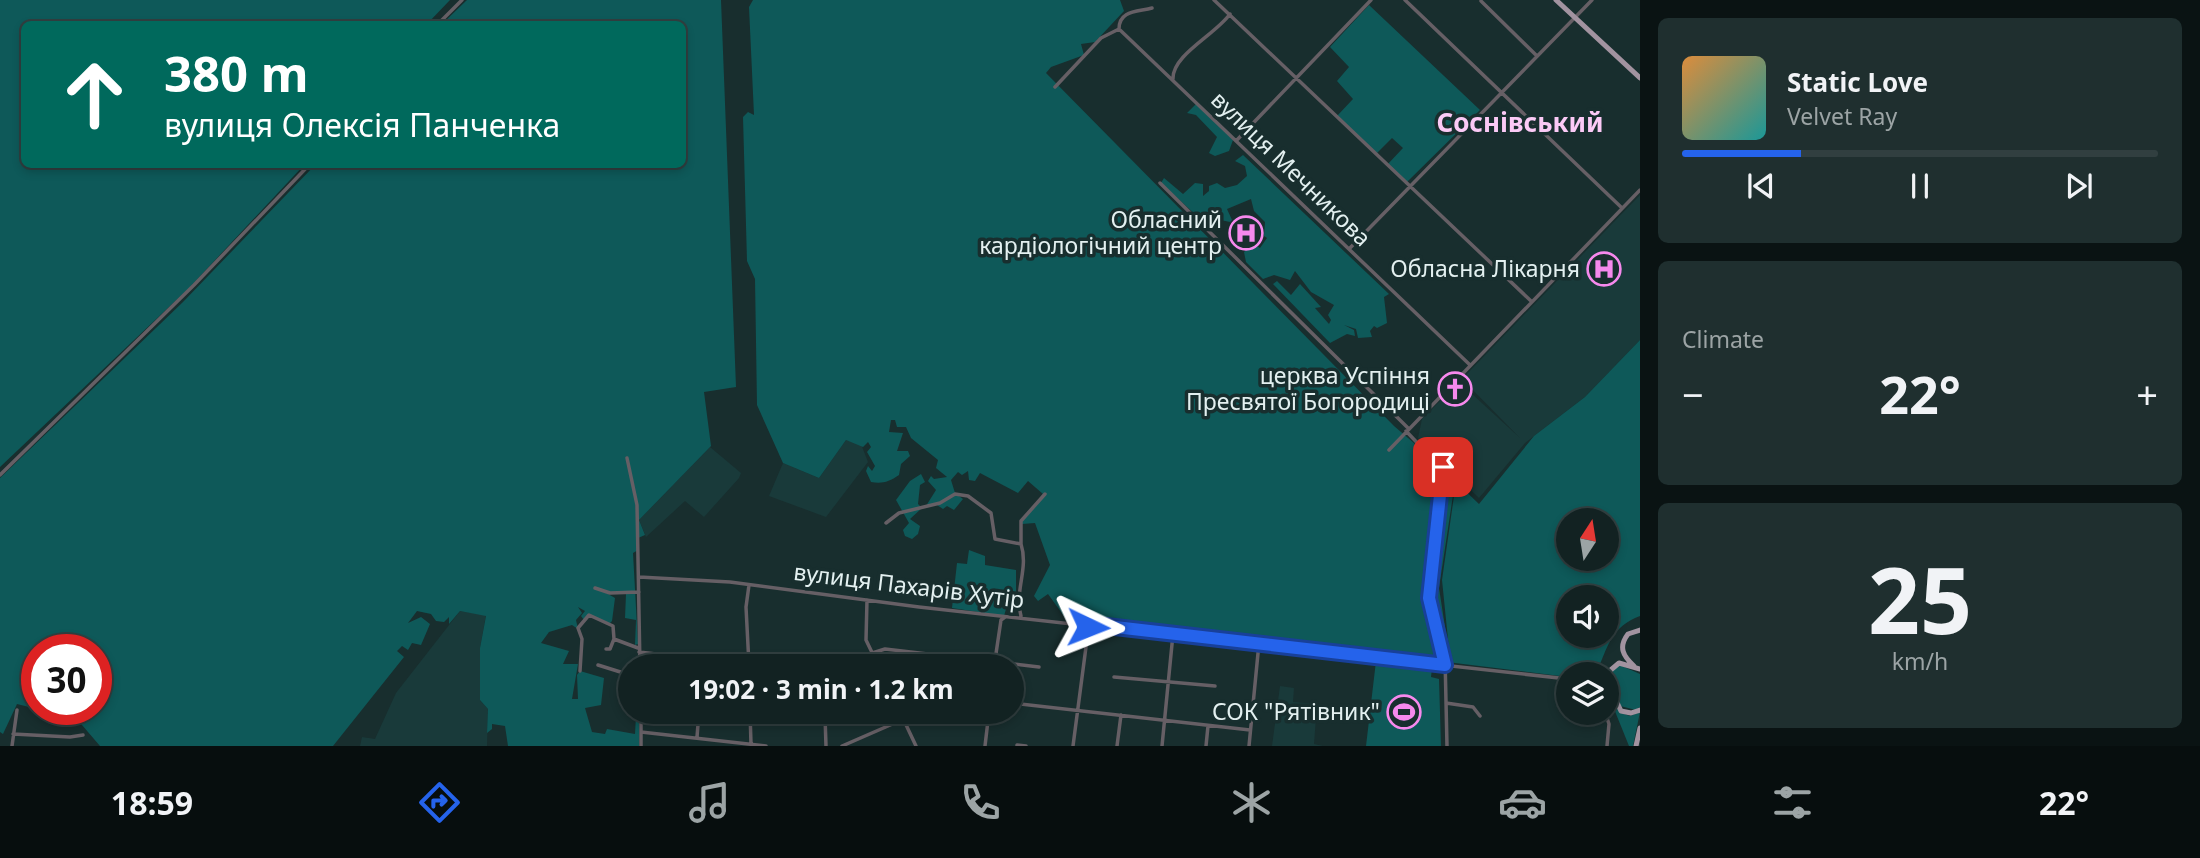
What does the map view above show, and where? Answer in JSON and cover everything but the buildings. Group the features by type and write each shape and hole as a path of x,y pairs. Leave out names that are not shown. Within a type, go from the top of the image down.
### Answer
{"main road":[{"path":"1556,0 1640,78"},
{"path":"1637,667 1624,657 1622,644 1628,634 1640,629"},
{"path":"1619,663 1637,667"},
{"path":"1619,706 1622,711 1631,713 1640,710"},
{"path":"1636,746 1640,728"}],"street":[{"path":"441,21 462,0"},
{"path":"1214,0 1531,301"},
{"path":"1236,141 1371,0"},
{"path":"1405,0 1622,208"},
{"path":"1350,248 1592,0"},
{"path":"1481,1 1537,56"},
{"path":"1055,87 1101,38 1119,29 1120,19 1128,13 1152,8"},
{"path":"1173,81 1178,62 1230,14"},
{"name":"вулиця Мечникова","path":"1119,29 1469,364"},
{"path":"0,474 194,285 306,168"},
{"path":"1160,183 1257,275 1443,467 1429,598 1445,665 1447,746"},
{"path":"1389,450 1469,364 1640,190"},
{"path":"627,458 638,505 637,644 639,654"},
{"path":"886,523 899,513 940,503 960,493 990,513 995,539 1021,544"},
{"path":"1020,616 1017,601 1025,556 1021,544 1021,520 1045,494"},
{"name":"вулиця Пахарів Хутір","path":"639,577 749,585 1005,617 1020,616 1556,678"},
{"path":"748,654 746,607 749,585"},
{"path":"595,588 613,593 639,592"},
{"path":"867,600 866,640 872,652"},
{"path":"580,671 582,639 578,628 589,615 613,626 614,639 610,649 606,649"},
{"path":"996,654 1001,620 1005,617"},
{"path":"1073,746 1089,624"},
{"path":"1162,746 1174,634"},
{"path":"614,639 637,644"},
{"path":"1249,746 1259,643"},
{"path":"866,654 890,649 925,654"},
{"path":"639,651 661,654"},
{"path":"598,665 618,671"},
{"path":"1024,666 1040,667"},
{"path":"1114,677 1215,687"},
{"path":"1446,703 1473,707 1480,716"},
{"path":"1024,704 1250,730"},
{"path":"12,746 17,710"},
{"path":"1117,746 1122,716"},
{"path":"641,724 641,746"},
{"path":"696,737 698,724"},
{"path":"750,724 751,745"},
{"path":"825,724 826,746"},
{"path":"842,746 894,724"},
{"path":"905,724 916,746"},
{"path":"985,746 988,724"},
{"path":"1607,746 1609,725"},
{"path":"1206,746 1208,726"},
{"path":"641,732 766,746"},
{"path":"13,734 70,737 83,735"},
{"path":"1017,745 1026,746"}],"shaded area":[{"path":"0,0 450,0 430,21 21,21 21,168 301,168 189,288 0,467"},
{"path":"467,0 721,0 736,387 704,392 711,446 639,520 645,535 638,538 638,550 633,553 638,644 635,645 636,620 625,618 626,594 603,591 615,598 612,621 609,624 589,614 584,620 581,616 585,611 578,607 582,613 576,620 578,629 572,625 549,632 541,643 569,651 563,664 578,664 572,699 578,699 577,675 580,671 604,678 601,705 585,708 592,732 605,734 607,729 635,734 636,724 639,724 639,746 508,746 505,726 492,724 492,729 487,733 488,709 480,700 480,648 486,616 460,611 449,624 449,617 444,622 436,621 431,614 417,611 408,623 421,617 430,624 421,645 412,643 408,650 402,646 397,651 404,657 333,746 100,746 82,725 112,725 112,634 21,634 21,705 17,704 3,734 0,732 0,478 183,302 312,168 686,168 686,21 445,21"},
{"path":"753,0 1120,0 1124,11 1095,42 1081,44 1084,55 1051,67 1046,73 1394,426 1442,467 1428,535 1427,580 1422,585 1424,604 1428,607 1443,663 1261,638 1227,638 1179,626 1178,632 1173,632 1170,627 1139,623 1136,627 1117,620 1114,624 1066,619 1048,594 1038,601 1034,596 1050,565 1035,523 1022,524 1021,521 1043,494 1028,481 1018,493 980,473 975,481 969,480 968,471 962,475 958,472 951,480 955,493 963,499 954,510 947,506 943,509 937,505 926,506 936,490 928,481 931,476 934,479 947,477 936,468 938,460 911,438 906,427 897,427 895,420 891,420 889,432 903,433 897,451 908,451 910,456 901,464 899,475 889,481 871,482 866,471 868,466 872,471 875,466 867,452 871,447 868,442 863,447 846,440 819,478 783,463 757,405 755,279 747,261 743,117 748,112 754,115 749,7"},
{"path":"1369,5 1480,110 1407,182 1387,165 1403,148 1392,138 1376,154 1337,116 1353,99 1337,81 1349,67 1330,47"},
{"path":"1196,104 1233,140 1229,151 1215,156 1209,153 1217,137 1196,115 1187,113"},
{"path":"1243,155 1389,294 1384,297 1387,323 1377,328 1374,326 1370,331 1372,337 1358,338 1356,329 1344,325 1354,330 1355,336 1347,334 1330,343 1273,284 1277,281 1291,295 1300,284 1321,307 1315,308 1329,324 1331,320 1328,315 1334,305 1311,292 1295,271 1290,280 1274,275 1263,279 1246,262 1244,252 1254,244 1260,248 1267,238 1264,236 1265,222 1254,211 1251,199 1227,209 1232,220 1230,222 1211,218 1215,225 1211,229 1161,183 1164,178 1183,194 1195,183 1203,184 1203,196 1209,191 1209,186 1217,183 1225,188 1237,185 1247,176 1245,166 1235,161"},
{"name":"Обласна Лікарня","path":"1640,195 1640,340 1585,397 1525,443 1479,498 1418,438 1422,419 1459,382 1520,438 1462,379"},
{"path":"1640,340 1640,616 1619,629 1619,585 1556,585 1556,648 1607,648 1601,662 1556,662 1556,676 1447,662 1432,603 1446,477 1455,482 1439,588 1450,659 1442,580 1456,482 1479,504 1534,436 1585,397"},
{"path":"846,440 861,444 868,462 826,517 769,496 783,463 819,478"},
{"path":"710,447 741,473 739,478 704,517 685,501 646,537 639,520"},
{"path":"921,474 925,482 920,485 918,504 922,508 910,519 920,526 918,534 912,539 905,536 903,530 909,523 896,500 910,481"},
{"path":"969,550 985,556 985,565 1016,570 1016,610 1006,609 1004,616 952,608 957,563 967,564"},
{"path":"460,611 486,615 480,648 480,700 488,709 487,746 360,746 362,737 375,739 396,693"},
{"name":"СОК \"Рятівник\"","path":"1376,661 1432,668 1431,677 1439,679 1441,746 1366,746"},
{"path":"1619,666 1622,666 1640,674 1640,707 1636,710 1620,706"},
{"path":"1280,686 1294,688 1293,702 1317,704 1314,744 1323,746 1272,746"},
{"path":"1619,710 1630,716 1640,712 1633,746 1629,746 1619,721"}],"place":[{"name":"Обласний кардіологічний центр","path":"1246,233"},
{"name":"Обласна Лікарня","path":"1604,269"},
{"name":"церква Успіння Пресвятої Богородиці","path":"1455,389"},
{"name":"СОК \"Рятівник\"","path":"1404,712"}],"district":[{"name":"Соснівський","path":"1520,123"}],"route":[{"path":"1088,627 1089,624 1445,665 1429,598 1443,467"}]}
